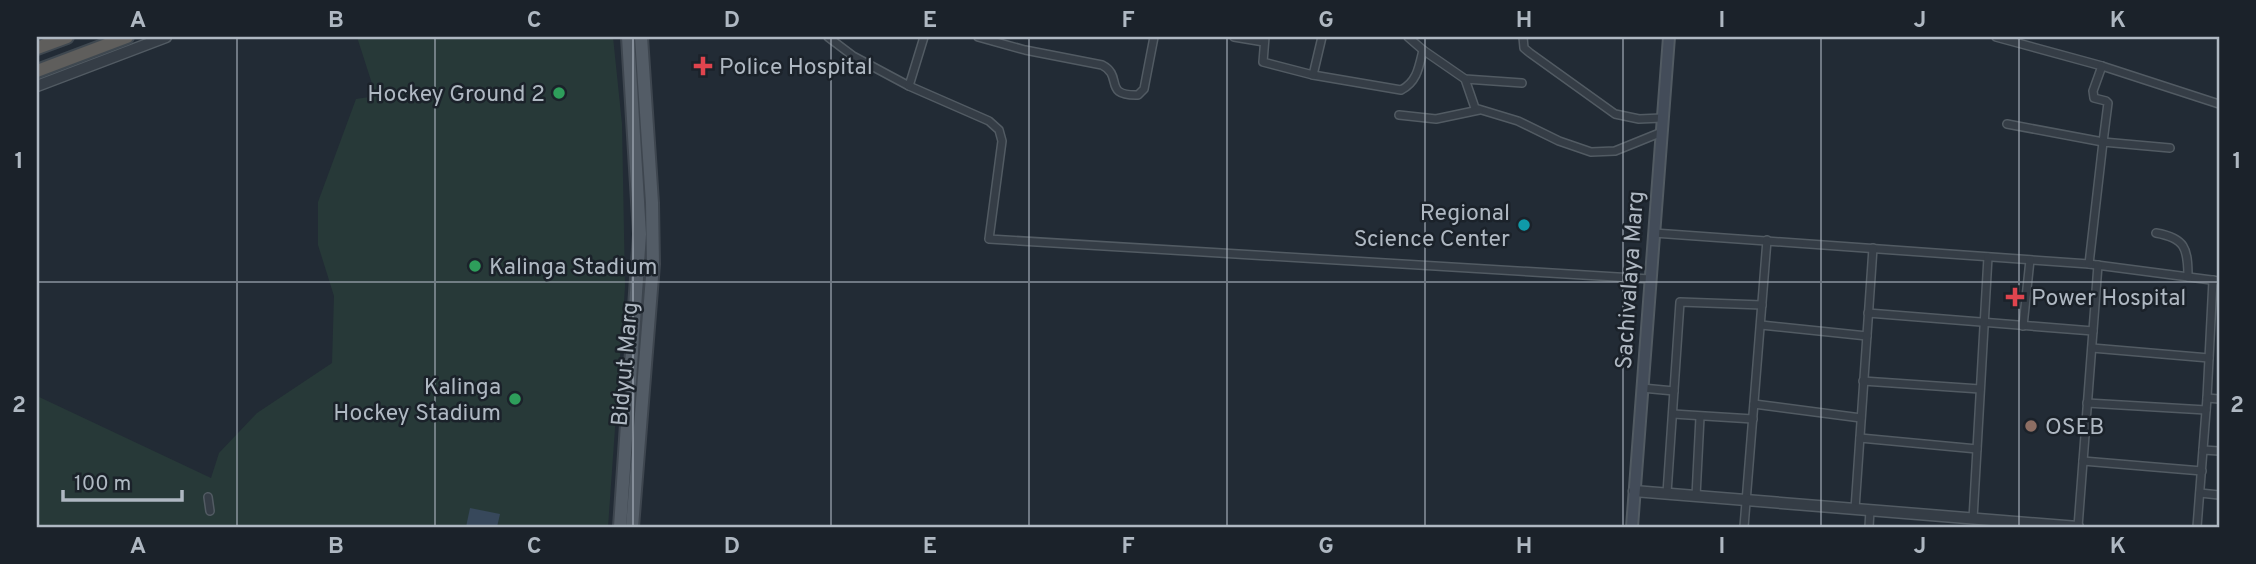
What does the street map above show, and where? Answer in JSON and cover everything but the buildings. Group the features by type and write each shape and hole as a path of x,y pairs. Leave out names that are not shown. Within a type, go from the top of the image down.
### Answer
{"highway":[{"path":"37,48 67,37"},
{"path":"37,71 127,37"}],"main road":[{"name":"Bidyut Marg","path":"620,527 640,234 628,37"},
{"name":"Bidyut Marg","path":"632,527 653,264 652,203 641,37"},
{"name":"Sachivalaya Marg","path":"1632,527 1669,37"}],"street":[{"path":"37,86 166,37"},
{"path":"828,37 853,56 909,86 981,116 999,130 1002,141 989,239 1650,279"},
{"path":"909,86 924,37"},
{"path":"978,37 1025,50 1102,65 1110,71 1118,91 1124,95 1138,95 1144,89 1154,37"},
{"path":"1234,37 1264,39 1263,62 1313,75 1401,90 1413,82 1423,50"},
{"path":"1313,75 1322,37"},
{"path":"1408,37 1465,79 1522,83"},
{"path":"1523,37 1524,47 1530,53 1615,114 1639,119 1662,118"},
{"path":"1996,37 2102,66 2219,104"},
{"path":"2088,264 2108,103 2094,98 2093,95 2102,66"},
{"path":"1465,79 1472,103 1480,110 1518,121 1559,141 1591,152 1615,151 1662,132"},
{"path":"1399,115 1436,119 1480,110"},
{"path":"2007,124 2104,142 2170,148"},
{"path":"1654,233 2088,264 2216,280 2215,336 2209,358 2197,527"},
{"path":"2156,233 2179,240 2186,255 2188,277"},
{"path":"1744,527 1767,240"},
{"path":"1855,509 1873,248"},
{"path":"1973,519 1988,257"},
{"path":"2023,326 2030,260"},
{"path":"1634,491 2026,525 2078,527 2098,265"},
{"path":"1667,493 1680,302 1762,305"},
{"path":"1868,313 2093,331"},
{"path":"1761,325 1867,336"},
{"path":"2092,348 2209,358"},
{"path":"1863,381 1980,389"},
{"path":"1642,388 1674,391"},
{"path":"2207,398 2219,399"},
{"path":"2087,403 2206,410"},
{"path":"1754,404 1861,418"},
{"path":"1673,414 1753,419"},
{"path":"1696,496 1700,417"},
{"path":"1860,438 1977,449"},
{"path":"2203,450 2219,451"},
{"path":"2083,461 2202,471"},
{"path":"2200,493 2219,495"},
{"path":"208,496 210,511"},
{"path":"1869,527 1870,510"}],"shaded area":[{"name":"Kalinga Stadium","path":"357,37 613,37 622,124 625,287 608,527 37,527 37,396 211,478 219,453 257,413 332,363 334,296 318,245 318,202 356,99 376,96"}],"water":[{"path":"470,508 500,514 497,527 466,527"}],"place":[{"name":"Police Hospital","path":"703,66"},
{"name":"Hockey Ground 2","path":"559,93"},
{"name":"Regional Science Center","path":"1524,225"},
{"name":"Kalinga Stadium","path":"475,266"},
{"name":"Power Hospital","path":"2015,297"},
{"name":"Kalinga Hockey Stadium","path":"515,399"},
{"name":"OSEB","path":"2031,426"}]}
